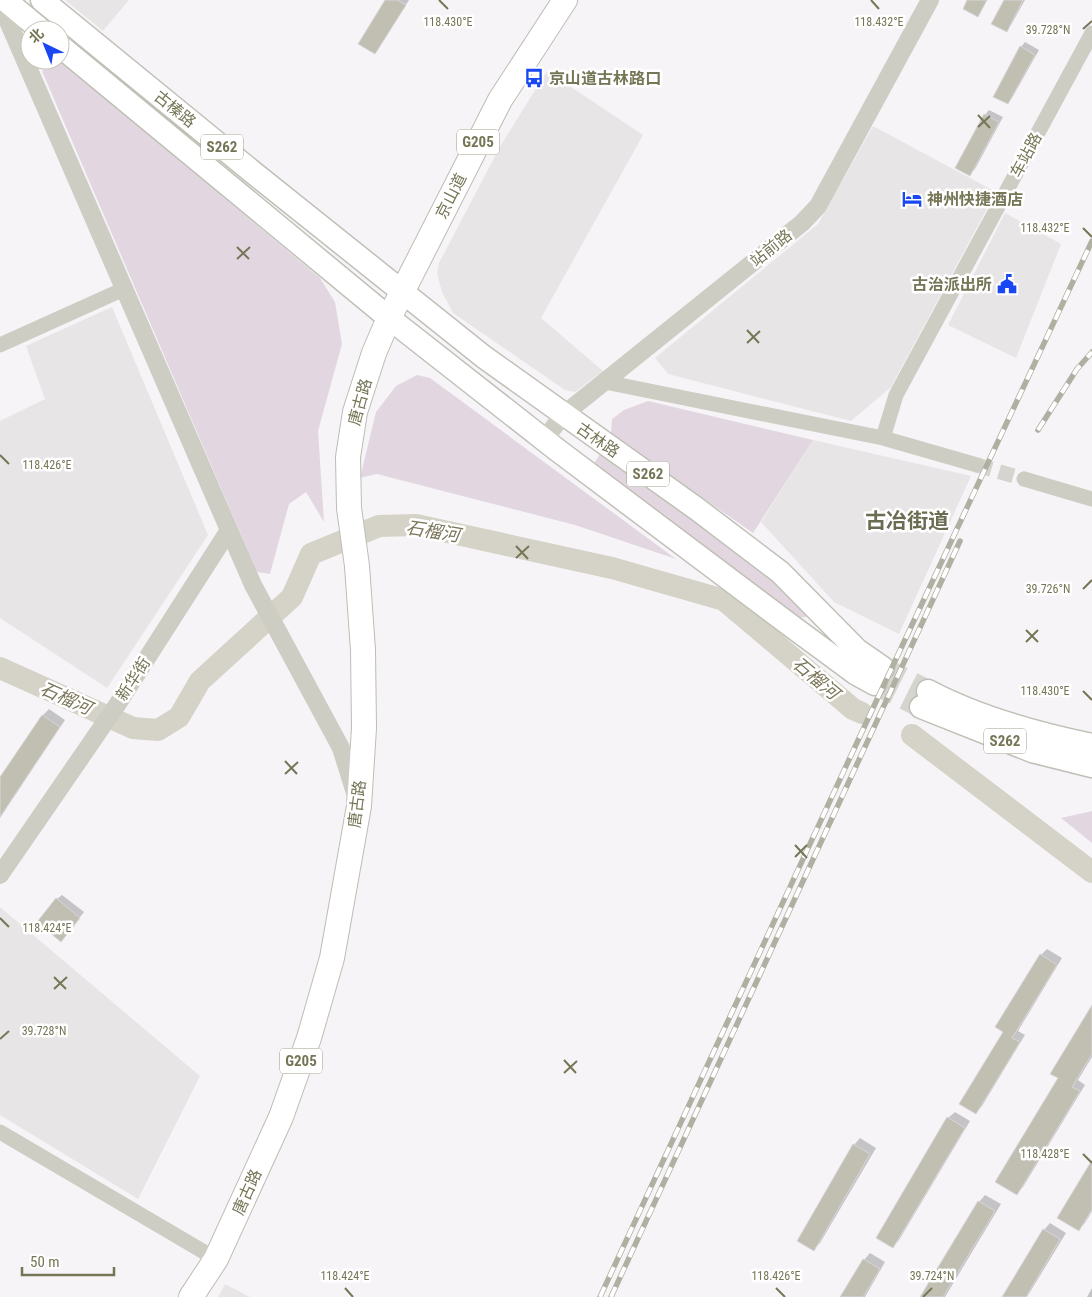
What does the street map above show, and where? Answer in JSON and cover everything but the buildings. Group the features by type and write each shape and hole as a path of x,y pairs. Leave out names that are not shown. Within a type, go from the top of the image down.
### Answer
{"highway":[{"name":"京山道","path":"403,291 500,100 565,0"},
{"name":"唐古路","path":"191,1297 216,1259 281,1117 309,1038 332,958 359,806 364,728 363,650 349,508 348,457 355,412 374,353 403,291"}],"main road":[{"path":"5,0 29,20"},
{"name":"古榛路","path":"42,0 255,174 403,291"},
{"name":"古榛路","path":"70,54 389,318"},
{"name":"古林路","path":"389,318 544,440 796,630 855,673 879,676 780,572 697,509 484,357 403,291"},
{"name":"S262","path":"1092,745 1052,737 975,711 924,699 1032,751 1092,766"}],"street":[{"name":"站前路","path":"544,440 563,415 802,222 818,206 930,0"},
{"path":"0,3 253,585 341,748 359,806"},
{"name":"车站路","path":"883,438 896,395 1092,34"},
{"path":"0,345 124,288"},
{"path":"604,382 883,438 977,465"},
{"path":"1024,479 1092,499"},
{"name":"新华街","path":"0,875 117,705 229,530"},
{"path":"0,1132 216,1259"}],"shaded area":[{"path":"65,0 129,0 103,31"},
{"path":"70,69 320,278 335,302 342,344 318,431 324,522 306,492 289,504 270,574 257,572 42,71"},
{"path":"547,71 643,135 541,318 603,371 575,392 565,390 453,313 442,292 437,274 439,263 501,145"},
{"path":"873,126 996,192 891,387 851,421 668,374 655,358 818,224"},
{"name":"古治派出所","path":"1005,213 1061,244 1016,358 948,325"},
{"path":"112,307 208,535 107,688 0,618 0,421 45,399 26,346"},
{"path":"417,375 430,378 676,559 575,525 377,474 360,478 376,412 396,386"},
{"path":"648,401 813,440 753,533 611,434 612,419 624,410"},
{"path":"813,440 971,476 899,634 834,602 761,522"},
{"path":"601,453 751,559 806,609 806,617 797,618 592,466"},
{"path":"1092,811 1092,843 1061,818"},
{"path":"0,907 200,1076 138,1199 0,1115"},
{"path":"225,1284 250,1297 218,1297"}],"waterway":[{"name":"石榴河","path":"0,668 133,728 158,730 179,717 200,681 292,597 311,554 379,526 416,525 612,568 724,600 853,709 862,713"},
{"name":"石榴河","path":"912,735 1092,872"}],"tunnel":[{"path":"977,465 1024,479"},
{"path":"883,668 928,691"},
{"path":"875,684 921,707"}],"railway":[{"path":"600,1297 1092,241"},
{"path":"1038,430 1077,369 1092,352"},
{"path":"611,1297 960,541"}],"place":[{"name":"京山道古林路口","path":"534,78"},
{"name":"神州快捷酒店","path":"912,199"},
{"name":"古治派出所","path":"1007,284"}],"district":[{"name":"古冶街道","path":"907,521"}]}
